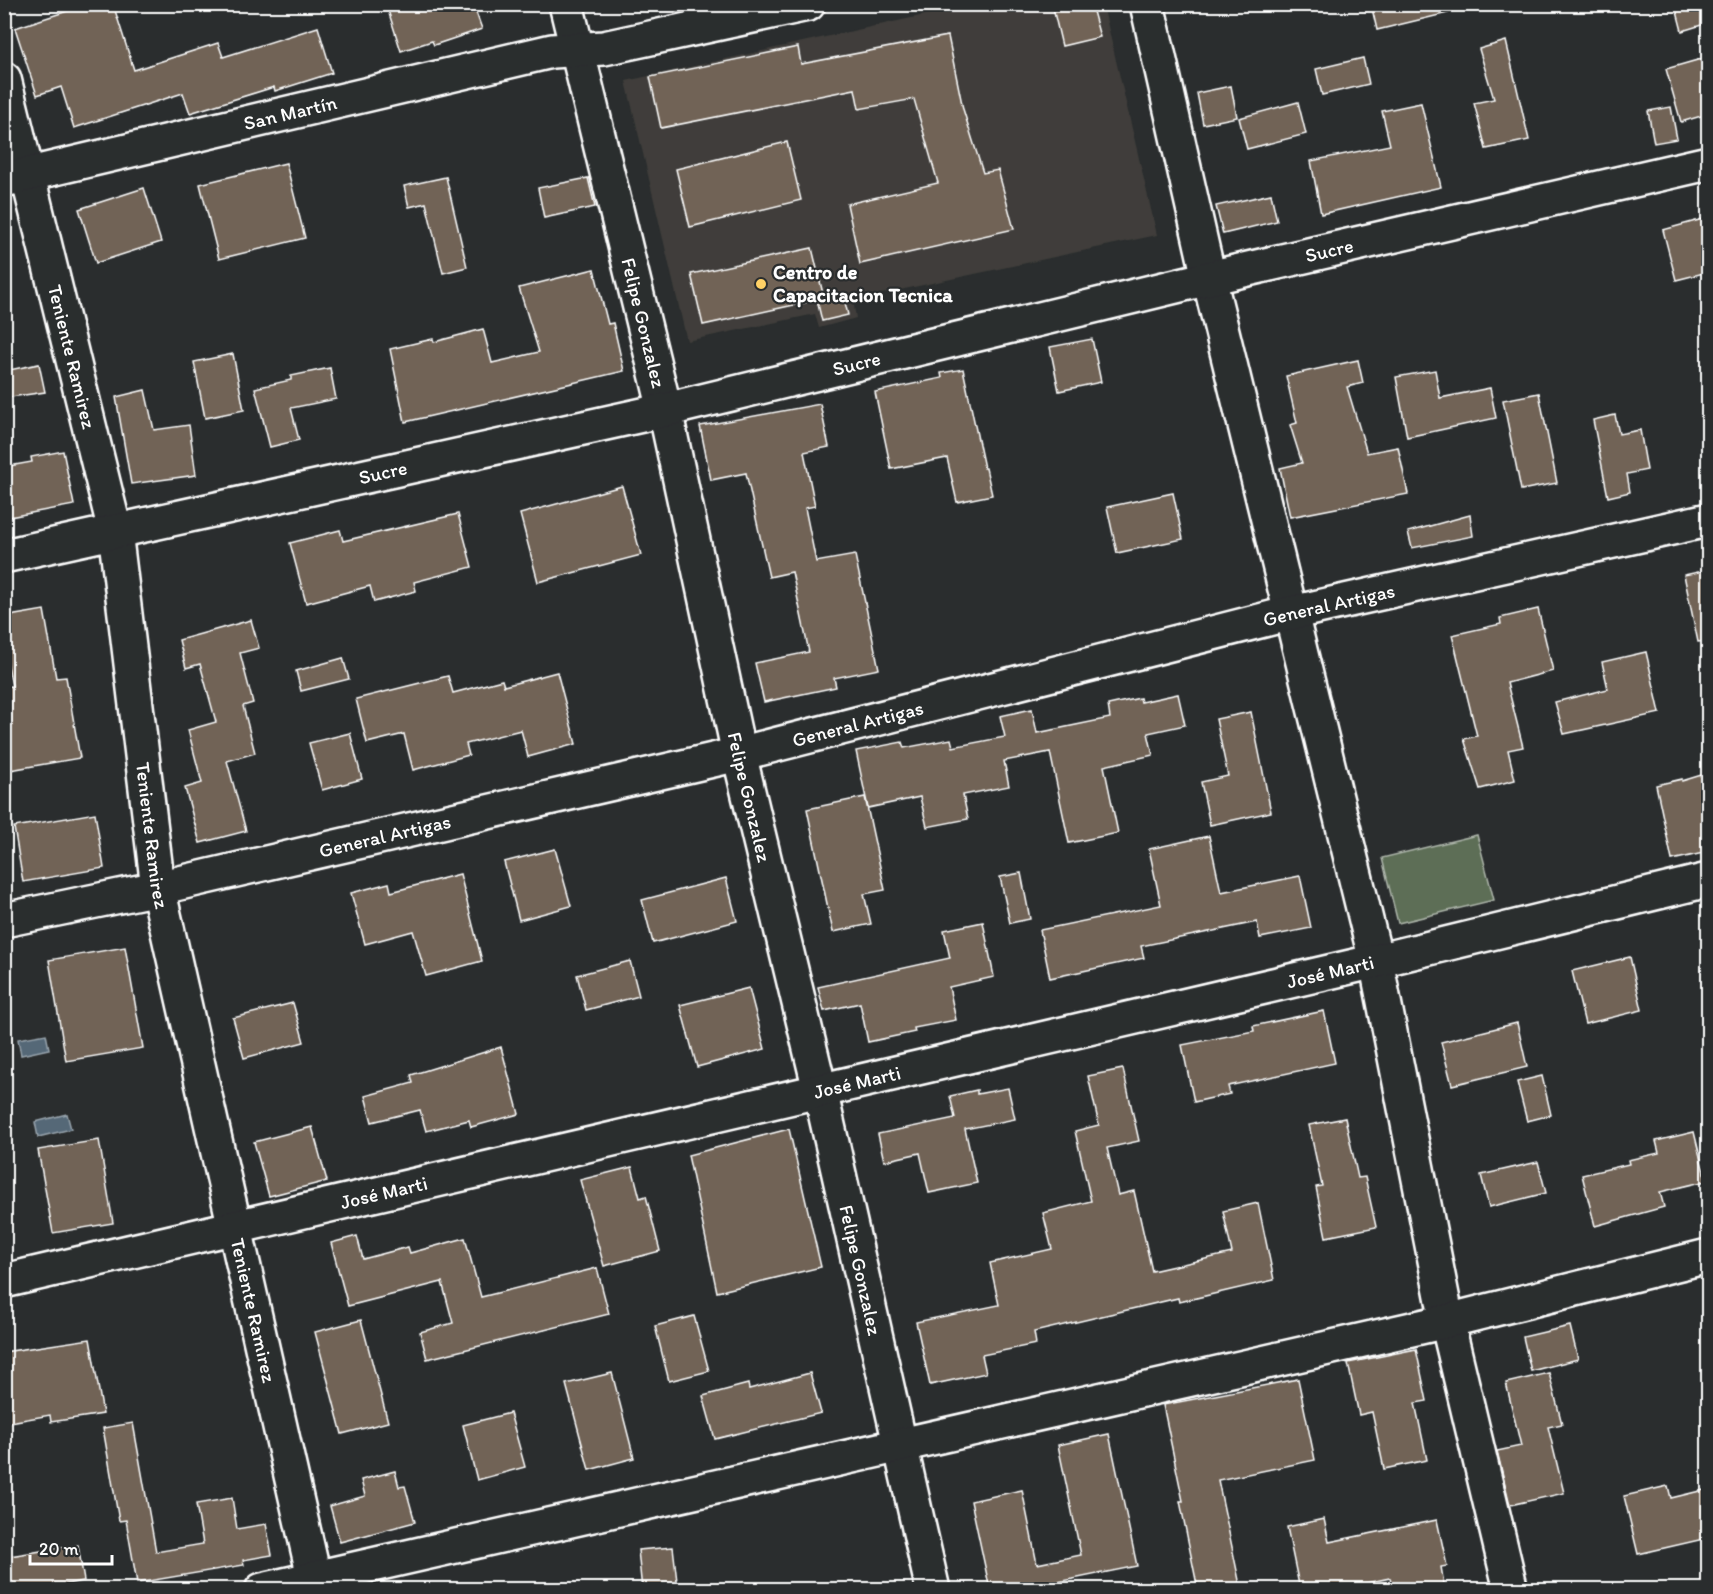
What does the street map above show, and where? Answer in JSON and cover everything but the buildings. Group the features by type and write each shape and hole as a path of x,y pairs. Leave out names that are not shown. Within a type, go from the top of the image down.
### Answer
{"street":[{"name":"Felipe Gonzalez","path":"566,4 665,410 739,754 820,1090 933,1590"},
{"name":"San Martín","path":"16,178 552,51 604,48 808,4"},
{"path":"1147,4 1209,278 1376,961 1447,1321 1511,1590"},
{"name":"Teniente Ramirez","path":"4,80 16,178 115,531 158,888 316,1584"},
{"name":"Sucre","path":"4,556 665,410 1209,278 1708,163"},
{"name":"General Artigas","path":"4,920 158,888 739,754 1291,613 1708,519"},
{"name":"José Marti","path":"4,1281 1376,961 1708,880"},
{"path":"262,1590 316,1584 901,1446 1447,1321 1708,1256"}],"shaded area":[{"path":"970,5 1103,5 1157,235 853,300 856,318 819,328 815,314 687,341 626,81"}],"green space":[{"path":"1477,835 1494,900 1398,923 1382,858"}],"water":[{"path":"46,1034 49,1049 21,1055 18,1039"},
{"path":"67,1114 71,1129 38,1137 35,1122"}],"place":[{"name":"Centro de Capacitacion Tecnica","path":"761,284"}]}
